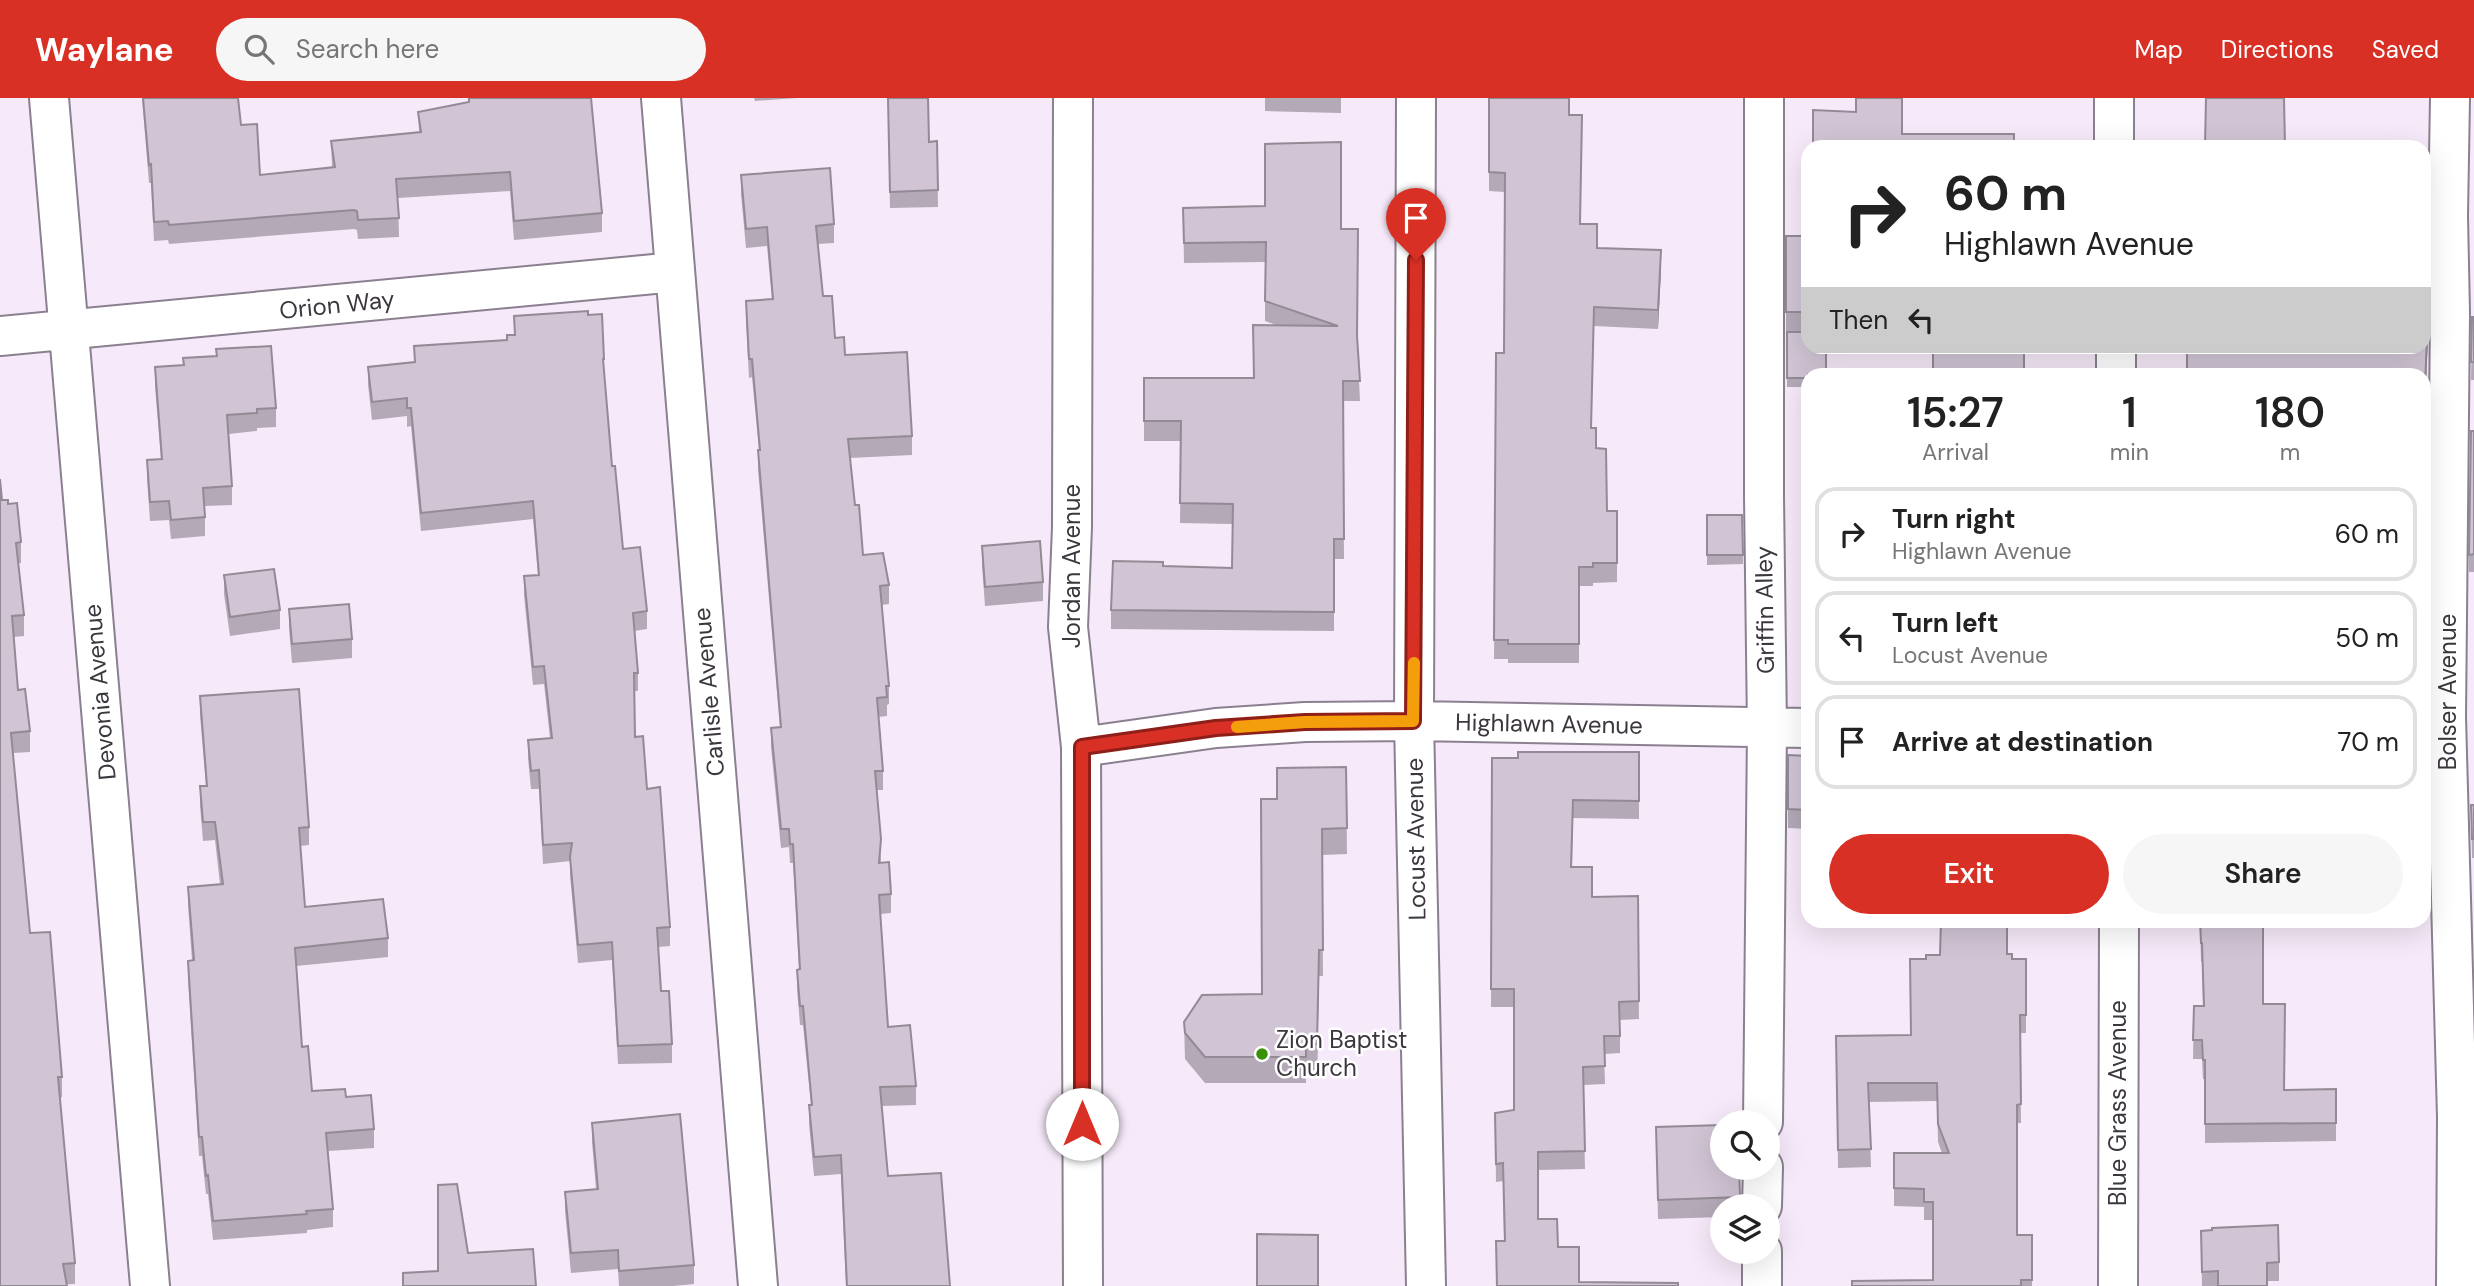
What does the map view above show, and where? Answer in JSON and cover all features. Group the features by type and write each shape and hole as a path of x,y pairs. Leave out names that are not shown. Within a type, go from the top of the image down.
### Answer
{"street":[{"name":"Devonia Avenue","path":"49,98 150,1286"},
{"name":"Carlisle Avenue","path":"661,98 758,1286"},
{"name":"Jordan Avenue","path":"1073,98 1072,527 1068,626 1082,747 1083,1286"},
{"name":"Locust Avenue","path":"1416,98 1413,721 1426,1286"},
{"name":"Griffin Alley","path":"1763,1110 1767,728 1764,98"},
{"path":"2114,98 2114,140"},
{"name":"Bolser Avenue","path":"2450,98 2448,216 2462,313 2448,718 2466,1117 2456,1286"},
{"name":"Orion Way","path":"0,336 674,272"},
{"name":"Highlawn Avenue","path":"1082,747 1229,727 1305,722 1413,721 1801,728"},
{"name":"Blue Grass Avenue","path":"2118,1286 2119,928"},
{"path":"1762,1264 1762,1286"}],"building":[{"path":"143,98 238,98 241,125 257,124 260,175 335,167 331,141 421,132 418,112 469,102 469,98 591,98 602,213 514,221 510,172 396,179 399,218 358,220 357,211 354,210 169,225 168,221 154,222 151,164 149,165"},
{"path":"888,98 928,98 929,142 937,141 938,190 890,192"},
{"path":"1489,98 1569,98 1569,115 1582,115 1580,224 1597,224 1597,248 1661,250 1658,310 1594,307 1591,428 1596,428 1596,448 1606,449 1607,511 1617,511 1617,563 1593,563 1593,567 1579,567 1579,644 1508,644 1508,640 1494,640 1496,353 1504,353 1505,173 1489,172"},
{"path":"1856,98 1902,98 1902,134 2014,134 2014,140 1813,140 1813,110 1856,112"},
{"path":"2206,98 2284,98 2285,140 2205,140"},
{"path":"1341,142 1341,229 1358,229 1357,336 1360,381 1343,381 1344,539 1334,539 1334,612 1111,610 1113,561 1232,568 1233,504 1180,503 1181,421 1144,421 1144,378 1254,378 1253,325 1338,326 1265,301 1266,242 1184,243 1183,208 1265,206 1265,144"},
{"path":"830,168 834,224 816,226 823,296 832,296 835,338 844,337 845,355 907,352 912,436 848,439 855,505 859,505 863,555 883,553 889,585 880,586 889,686 886,686 887,697 877,698 883,771 875,771 881,839 879,863 889,862 891,894 879,895 888,1027 910,1025 916,1086 880,1087 888,1176 941,1173 950,1286 847,1286 841,1155 814,1157 803,1006 800,1006 797,970 800,969 793,844 790,844 789,829 781,829 771,728 781,727 746,301 773,299 767,227 746,229 741,175"},
{"path":"1786,236 1801,236 1801,312 1786,312"},
{"path":"588,311 588,315 602,314 612,466 615,466 623,549 640,547 647,611 633,613 638,673 634,673 635,737 643,736 647,789 660,787 670,927 657,928 661,991 669,991 672,1044 618,1046 612,942 578,945 570,857 572,843 543,845 539,770 531,771 528,740 552,738 544,666 533,667 524,576 539,575 533,501 421,513 411,408 407,408 407,398 372,402 368,367 415,362 414,346 507,340 507,335 515,335 514,316"},
{"path":"2474,317 2474,362 2471,362"},
{"path":"1787,332 1801,332 1801,354 1826,354 1826,368 1801,368 1801,378 1787,378"},
{"path":"271,346 276,408 257,409 257,413 227,415 232,486 203,488 205,517 171,520 169,501 150,502 147,460 162,459 155,367 184,365 183,358 217,356 216,349"},
{"path":"1933,354 2024,354 2024,368 1933,368"},
{"path":"2187,354 2426,354 2426,368 2187,368"},
{"path":"2471,431 2474,431 2474,554 2469,555"},
{"path":"0,479 2,500 8,500 8,504 17,503 21,542 16,543 24,615 12,616 18,690 25,689 30,731 11,733 30,933 50,932 62,1077 58,1077 75,1263 63,1264 67,1286 0,1286"},
{"path":"1707,515 1742,515 1743,555 1707,555"},
{"path":"1040,541 1043,582 985,587 982,546"},
{"path":"274,569 280,610 230,617 224,575"},
{"path":"349,604 352,639 292,644 289,609"},
{"path":"299,689 309,827 299,828 305,907 383,899 388,938 295,948 302,1047 308,1046 312,1091 345,1089 346,1097 371,1095 374,1129 326,1133 333,1209 306,1211 307,1214 213,1221 202,1137 199,1137 188,961 194,960 188,887 223,884 215,822 203,822 200,786 207,786 200,696"},
{"path":"1518,752 1639,752 1639,801 1573,800 1571,867 1592,867 1592,897 1638,896 1639,1001 1619,1002 1620,1036 1604,1036 1605,1066 1583,1067 1585,1151 1538,1152 1538,1219 1557,1219 1558,1247 1579,1247 1579,1282 1678,1283 1678,1286 1497,1286 1496,1241 1505,1241 1503,1163 1496,1164 1495,1113 1514,1110 1514,989 1491,989 1492,758 1518,758"},
{"path":"1788,755 1801,756 1801,810 1788,809"},
{"path":"1346,767 1347,828 1322,829 1323,950 1319,950 1317,1044 1306,1044 1306,1057 1205,1057 1185,1033 1184,1022 1202,995 1262,994 1261,799 1277,799 1277,768"},
{"path":"2471,805 2474,805 2474,839 2472,839"},
{"path":"1941,928 2007,928 2007,954 2012,954 2012,959 2026,959 2026,1015 2020,1015 2021,1104 2017,1105 2017,1235 2032,1235 2032,1280 2021,1280 2021,1286 1852,1286 1852,1281 1933,1280 1933,1202 1924,1202 1924,1189 1894,1188 1894,1153 1949,1153 1938,1124 1937,1083 1868,1083 1871,1149 1838,1150 1836,1036 1911,1035 1910,959 1926,959 1926,955 1940,955"},
{"path":"2200,928 2263,928 2263,1004 2285,1004 2284,1090 2336,1089 2336,1123 2205,1124 2205,1060 2202,1040 2193,1040 2194,1006 2204,1006"},
{"path":"680,1114 694,1265 619,1271 618,1250 571,1253 565,1192 598,1189 592,1123"},
{"path":"1710,1125 1710,1180 1739,1180 1740,1194 1710,1194 1710,1198 1658,1200 1656,1127"},
{"path":"457,1184 468,1253 533,1249 536,1286 403,1286 403,1273 438,1271 438,1185"},
{"path":"2278,1225 2279,1262 2267,1263 2267,1286 2218,1286 2218,1271 2202,1272 2201,1231 2212,1228"},
{"path":"1257,1234 1318,1235 1318,1286 1257,1286"}],"slow traffic":[{"path":"1237,727 1305,722 1413,721 1414,663"}],"place":[{"name":"Zion Baptist Church","path":"1262,1054"}],"route":[{"path":"1082,1124 1082,747 1216,728 1305,722 1413,721 1416,260"}]}
